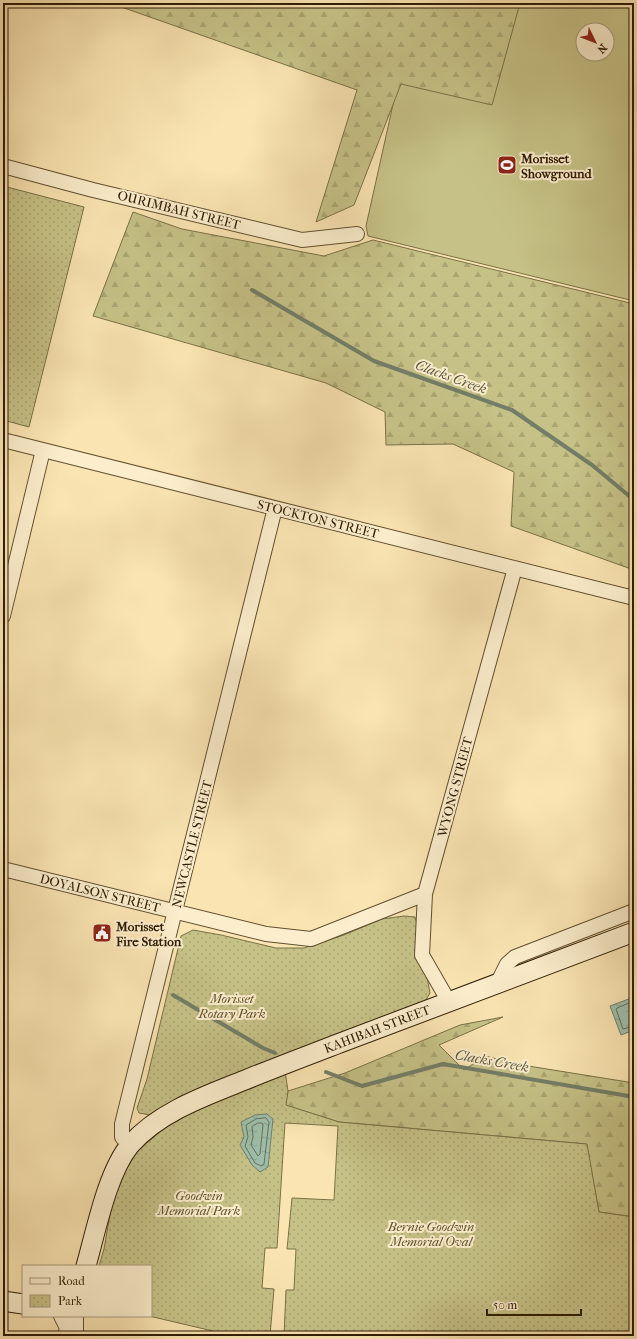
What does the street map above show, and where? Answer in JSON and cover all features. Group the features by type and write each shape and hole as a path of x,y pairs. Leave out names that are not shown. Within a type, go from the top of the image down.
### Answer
{"street":[{"name":"OURIMBAH STREET","path":"3,166 93,190 302,240 357,234"},
{"name":"STOCKTON STREET","path":"3,440 634,598"},
{"path":"3,616 43,450"},
{"name":"NEWCASTLE STREET","path":"130,1146 122,1137 122,1124 275,508"},
{"name":"WYONG STREET","path":"449,1002 422,956 425,894 515,568"},
{"name":"DOYALSON STREET","path":"3,869 266,934 311,939 425,894"},
{"path":"497,984 506,964 515,957 634,911"},
{"name":"KAHIBAH STREET","path":"130,1146 157,1122 181,1106 194,1100 298,1059 634,932"},
{"path":"86,1265 109,1187 122,1158 130,1146"},
{"path":"3,1301 22,1304"},
{"path":"62,1317 67,1328 65,1336"},
{"path":"76,1317 76,1336"}],"green space":[{"path":"110,3 520,3 492,105 401,84 354,205 316,222 357,90"},
{"name":"Morisset Showground","path":"516,3 634,3 634,301 368,236 366,226 398,82"},
{"path":"3,186 84,207 29,427 3,420"},
{"path":"133,212 182,229 324,256 373,240 634,304 634,570 511,526 514,472 453,444 386,445 385,412 326,383 93,316"},
{"name":"Morisset Rotary Park","path":"404,916 415,917 417,924 430,993 424,1003 403,1009 204,1086 150,1115 139,1113 137,1108 147,1079 181,936 193,930 276,948 304,948 344,935 382,919"},
{"path":"503,1017 439,1045 464,1070 485,1056 522,1065 634,1083 634,1217 599,1212 586,1144 339,1122 285,1105 288,1091 345,1073 460,1025"},
{"name":"Bernie Goodwin Memorial Oval","path":"285,1071 288,1091 286,1105 339,1122 587,1144 599,1212 634,1217 634,1336 284,1336 286,1290 294,1290 296,1249 287,1249 292,1198 334,1200 338,1126 285,1123 277,1248 265,1248 262,1288 274,1289 270,1336 234,1336 152,1317 152,1265 99,1265 104,1249 113,1197 132,1156 177,1117"}],"water":[{"path":"634,997 634,1030 621,1035 610,1006"},
{"path":"267,1114 273,1119 268,1167 260,1172 252,1165 240,1145 244,1137 241,1122 255,1115"}],"waterway":[{"name":"Clacks Creek","path":"252,290 374,361 512,410 592,465 634,500"},
{"name":"Clacks Creek","path":"173,995 263,1048 275,1053"},
{"name":"Clacks Creek","path":"326,1072 362,1086 443,1064 634,1097"}],"place":[{"name":"Morisset Showground","path":"507,165"},
{"name":"Morisset Fire Station","path":"102,933"}],"park label":[{"name":"Goodwin Memorial Park","path":"199,1202"}]}
